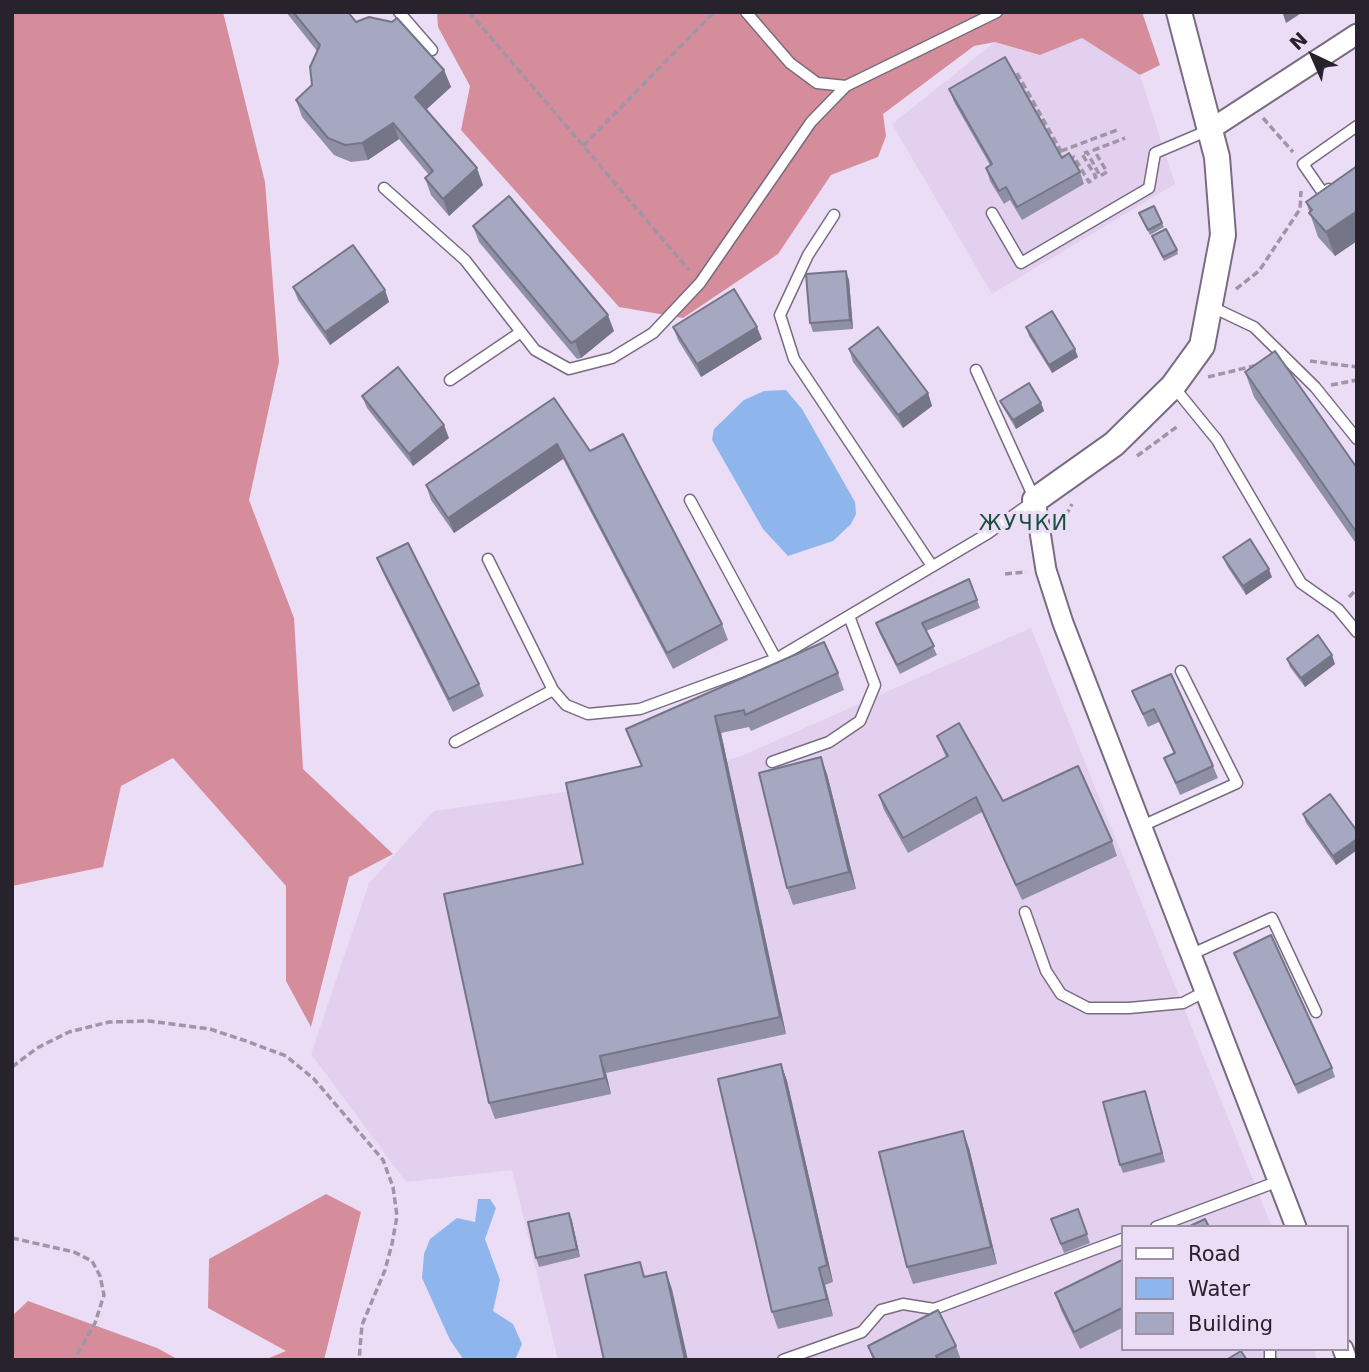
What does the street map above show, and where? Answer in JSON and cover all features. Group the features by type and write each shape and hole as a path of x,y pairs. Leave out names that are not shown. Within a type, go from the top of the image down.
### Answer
{"street":[{"path":"1179,12 1217,157 1223,234 1212,307 1202,346 1173,386 1114,444 1035,500 1046,570 1058,610 1295,1225"},
{"path":"1211,129 1252,105 1357,34"}],"lane":[{"path":"399,12 432,50"},
{"path":"746,12 790,63 817,83 846,86"},
{"path":"384,188 465,260 535,350 569,369 612,358 653,334 700,282 811,122 846,86 997,12"},
{"path":"1334,185 1323,193 1303,164 1357,126"},
{"path":"992,213 1020,262 1149,188 1155,153 1211,129"},
{"path":"834,215 808,255 780,315 794,359 932,566"},
{"path":"1212,307 1254,327 1315,387 1357,439"},
{"path":"450,380 521,332"},
{"path":"488,559 553,690 566,705 588,714 628,710 776,659 987,534 1035,500 975,370"},
{"path":"1173,386 1217,440 1301,583 1338,609 1357,632"},
{"path":"690,500 776,659"},
{"path":"772,762 829,742 860,721 875,685 849,616"},
{"path":"1142,826 1237,783 1181,671"},
{"path":"455,742 553,690"},
{"path":"1025,912 1045,971 1060,994 1088,1008 1129,1009 1183,1003 1207,991"},
{"path":"1192,954 1272,918 1316,1012"},
{"path":"1161,1225 1279,1181"},
{"path":"783,1360 862,1332 881,1310 903,1304 934,1309 1120,1240"}],"path":[{"path":"469,12 700,282"},
{"path":"583,146 714,12"},
{"path":"1017,74 1070,168"},
{"path":"1212,307 1259,271 1300,209 1303,164 1252,105"},
{"path":"1061,151 1117,130"},
{"path":"1066,160 1074,157 1090,181 1096,177 1082,154 1087,152 1100,176 1107,172 1094,150 1125,138"},
{"path":"1173,386 1287,358 1357,367"},
{"path":"1315,387 1357,380"},
{"path":"1135,458 1178,426"},
{"path":"1059,529 1070,505 1081,497"},
{"path":"12,1067 37,1048 69,1032 109,1022 149,1021 210,1029 249,1042 286,1056 314,1079 383,1160 393,1187 397,1216 392,1244 385,1270 362,1325 359,1360"},
{"path":"12,1238 74,1252 92,1261 100,1276 104,1294 95,1323 74,1360"}],"shaded area":[{"path":"12,12 223,12 265,182 279,362 249,500 294,618 303,769 393,854 349,877 311,1027 286,981 286,886 173,758 121,786 103,867 12,886"},
{"path":"437,12 1142,12 1160,65 1140,75 1082,38 1040,55 995,42 974,46 883,114 886,136 878,157 831,175 778,254 683,318 619,307 461,130 470,86 438,27"},
{"path":"1082,38 1140,75 1175,184 992,294 892,124 995,42 1040,54"},
{"path":"1031,628 1271,1225 1120,1225 1120,1351 1315,1351 1317,1360 558,1360 512,1170 406,1182 311,1054 369,883 434,811 640,781 739,757"},
{"path":"326,1194 361,1212 324,1360 264,1360 286,1351 208,1308 209,1259"},
{"path":"28,1301 157,1348 179,1360 12,1360 12,1316"}],"water":[{"path":"786,390 802,409 855,502 856,514 851,524 833,541 788,556 763,529 712,440 714,429 744,400 764,391"},
{"path":"478,1199 490,1199 496,1208 485,1239 500,1280 493,1311 513,1324 522,1344 515,1360 464,1360 450,1340 422,1278 424,1254 430,1239 457,1218 475,1222"}],"building":[{"path":"293,12 348,12 356,22 369,17 392,22 397,18 444,70 415,97 477,168 443,199 425,178 433,171 393,123 362,143 345,145 328,138 296,100 312,85 310,67 320,45"},
{"path":"1005,57 1062,158 1069,153 1080,172 1017,207 1006,187 999,191 986,168 992,164 949,89"},
{"path":"1357,166 1357,211 1326,232 1309,213 1312,210 1306,202"},
{"path":"509,196 608,315 571,343 473,226"},
{"path":"1154,206 1162,223 1148,230 1139,213"},
{"path":"1166,229 1177,250 1163,257 1152,236"},
{"path":"353,245 385,290 325,332 293,287"},
{"path":"846,271 850,320 810,323 806,274"},
{"path":"734,289 757,327 697,364 673,327"},
{"path":"1052,311 1075,349 1049,365 1026,327"},
{"path":"878,327 928,393 898,415 849,349"},
{"path":"1275,351 1357,468 1357,533 1245,372"},
{"path":"398,367 444,425 409,454 362,396"},
{"path":"1029,383 1041,403 1013,420 1000,401"},
{"path":"554,398 590,451 623,434 722,624 667,653 557,444 448,518 426,485"},
{"path":"1250,539 1269,569 1243,586 1223,557"},
{"path":"408,543 479,684 449,699 377,558"},
{"path":"969,579 977,600 922,623 934,646 897,665 876,623"},
{"path":"1318,635 1332,655 1301,678 1287,659"},
{"path":"824,642 838,673 745,715 744,710 715,716 780,1017 600,1056 605,1078 489,1103 444,894 583,864 566,783 642,766 626,729"},
{"path":"1171,674 1213,766 1176,783 1164,758 1175,753 1154,709 1143,714 1132,691"},
{"path":"959,723 1003,801 1078,766 1112,841 1016,885 976,797 903,838 879,795 948,756 937,736"},
{"path":"821,757 849,872 787,888 759,773"},
{"path":"1330,794 1357,831 1357,839 1333,856 1303,814"},
{"path":"1271,935 1332,1068 1295,1085 1234,953"},
{"path":"781,1064 827,1265 819,1268 827,1299 772,1312 718,1079"},
{"path":"1145,1091 1162,1153 1120,1165 1103,1102"},
{"path":"963,1131 991,1247 907,1267 879,1152"},
{"path":"1078,1209 1087,1234 1061,1244 1051,1219"},
{"path":"569,1213 577,1249 536,1258 528,1222"},
{"path":"1205,1219 1208,1225 1192,1225"},
{"path":"1120,1261 1120,1309 1074,1332 1055,1293"},
{"path":"640,1262 644,1277 666,1272 685,1360 604,1360 585,1275"},
{"path":"938,1310 956,1346 936,1356 939,1360 875,1360 868,1346"},
{"path":"1241,1351 1247,1360 1226,1360"}],"district":[{"name":"ЖУЧКИ","path":"1024,525"}]}
